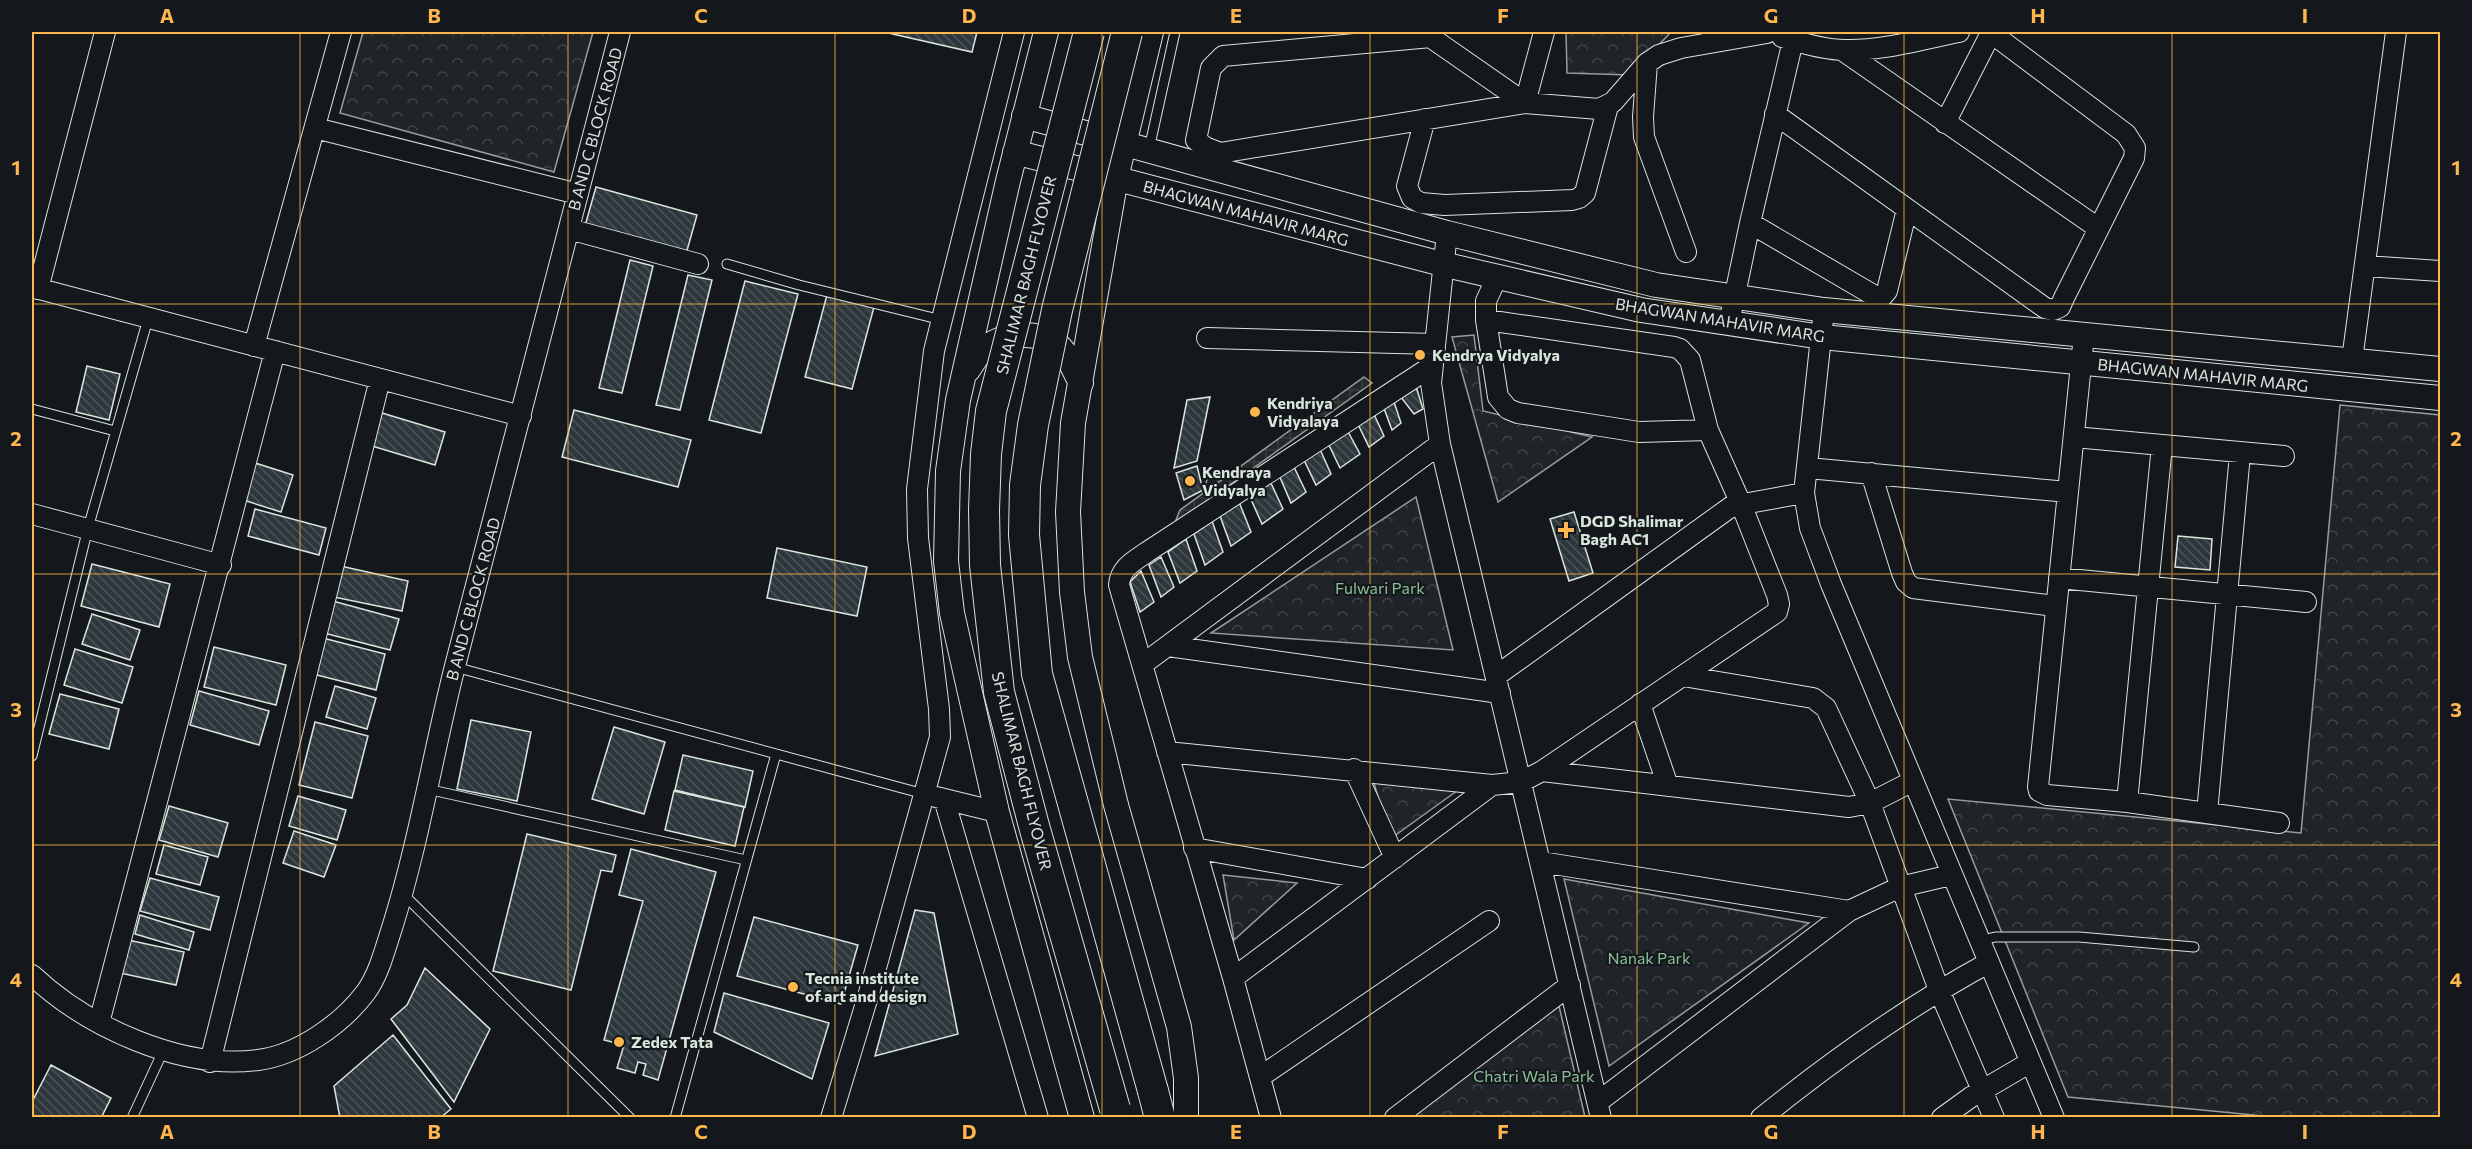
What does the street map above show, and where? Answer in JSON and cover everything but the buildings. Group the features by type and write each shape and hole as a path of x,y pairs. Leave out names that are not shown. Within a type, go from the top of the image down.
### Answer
{"main road":[{"name":"SHALIMAR BAGH FLYOVER","path":"1089,32 991,411 986,454 984,510 986,565 999,692 1034,826 1117,1113"},
{"path":"1127,32 1057,310 1035,413 1025,485 1024,535 1037,674 1156,1104"}],"street":[{"path":"105,32 35,288 521,416"},
{"path":"254,345 341,32"},
{"name":"B AND C BLOCK ROAD","path":"32,975 64,1002 121,1034 210,1062 259,1060 292,1050 313,1039 346,1014 368,989 382,958 403,894 455,667 620,32"},
{"path":"831,1118 936,757 940,724 918,538 917,489 930,373 1014,32"},
{"path":"1046,32 1015,152 964,374 948,471 946,504 948,589 997,812 1082,1118"},
{"path":"1151,32 1116,178 1073,423 1068,512 1072,592 1080,657 1116,805 1179,1027 1186,1078 1186,1118"},
{"path":"1525,103 1544,32"},
{"path":"1525,103 1427,34 1223,56 1211,68 1196,135 1200,144 1220,153 1525,103 1599,110 1608,106 1647,63 1674,49 1765,32 1794,36 1842,50 2098,228"},
{"path":"1842,50 1886,46 1959,32"},
{"path":"1775,114 2045,308 2053,310 2060,307 2134,158 2135,148 2132,141 2126,134 1990,32 1945,123"},
{"path":"2352,360 2396,32"},
{"path":"1729,323 1794,36"},
{"path":"1647,63 1643,117 1644,137 1686,252"},
{"path":"1425,118 1407,186 1412,198 1421,203 1445,205 1572,200 1585,193 1608,106"},
{"name":"BHAGWAN MAHAVIR MARG","path":"1024,117 1447,233 1656,285 1824,310 2440,369"},
{"path":"315,128 578,194"},
{"name":"BHAGWAN MAHAVIR MARG","path":"1015,152 1443,264 1641,310 1821,337 2440,398"},
{"path":"1750,223 1880,299 1887,291 1907,209"},
{"path":"569,229 698,264"},
{"path":"1447,233 1431,383 1440,444 1600,1110 1849,911 1900,886 1951,875"},
{"path":"2365,266 2440,271"},
{"path":"1497,277 1486,302 1486,320 1498,397 1508,409 1518,413 1639,432 1708,430"},
{"path":"1824,310 1804,493 1808,521 1822,561 1951,875 2054,1118"},
{"path":"1167,752 1492,785 1521,782 1542,771 1778,612 1778,595 1708,430 1690,360 1680,349 1486,320"},
{"path":"964,374 983,350 1000,339 1020,334 1057,344 1081,383"},
{"path":"2084,335 2038,787 2041,793 2047,795 2127,802 2279,823"},
{"path":"1207,338 1435,344"},
{"path":"99,1023 221,565 275,351"},
{"path":"1270,1118 1233,978 1119,585 1120,577 1125,569 1432,366"},
{"path":"210,1062 380,379"},
{"path":"2074,437 2284,456"},
{"path":"1143,664 1440,444"},
{"path":"2127,802 2162,445"},
{"path":"2207,813 2240,453"},
{"path":"920,466 948,471"},
{"path":"1808,468 2068,492"},
{"path":"1871,473 1902,573 1906,582 1913,588 2055,606"},
{"path":"1168,646 1498,684 1723,512 1741,504 1804,493"},
{"path":"32,514 221,565"},
{"path":"2059,578 2306,602"},
{"path":"1683,676 1812,698 1820,702 1832,717 1870,803 1939,990 1994,1118"},
{"path":"1640,704 1668,786"},
{"path":"1354,770 1395,858"},
{"path":"1542,771 1849,807 1870,803 1913,782"},
{"path":"1233,978 1492,785"},
{"path":"924,794 997,812"},
{"path":"944,799 1038,1118"},
{"path":"1194,848 1367,879"},
{"path":"1541,862 1849,911"},
{"path":"1260,1077 1489,921"},
{"path":"1761,1118 1828,1064 1939,990 1988,963"},
{"path":"1395,1118 1570,985"},
{"path":"1942,1118 1982,1091 2030,1064"}],"lane":[{"path":"1149,151 1175,32"},
{"path":"727,264 799,285 942,320"},
{"path":"32,756 88,528 148,319"},
{"path":"32,409 115,431"},
{"path":"455,667 924,794"},
{"path":"675,1118 776,754"},
{"path":"427,789 746,860"},
{"path":"403,894 630,1118"},
{"path":"1979,941 1995,937 2079,937 2194,947"},
{"path":"132,1118 164,1049"}],"green space":[{"path":"363,32 593,32 554,172 340,113"},
{"path":"1566,32 1671,32 1630,75 1567,73"},
{"path":"1474,335 1483,411 1592,437 1498,502 1452,337"},
{"path":"2340,405 2440,415 2440,1117 2274,1117 2068,1097 1948,799 2301,833"},
{"path":"1221,469 1221,492 1197,509 1208,477"},
{"name":"Fulwari Park","path":"1416,497 1453,650 1211,633"},
{"path":"1374,783 1461,788 1390,839"},
{"path":"1223,875 1297,883 1234,940"},
{"name":"Nanak Park","path":"1564,879 1809,923 1609,1066"},
{"name":"Chatri Wala Park","path":"1559,1006 1585,1117 1409,1117"}],"shaded area":[{"path":"1364,377 1372,383 1174,525 1180,510"}],"place":[{"name":"Kendrya Vidyalya","path":"1420,355"},
{"name":"Kendriya Vidyalaya","path":"1255,412"},
{"name":"Kendraya Vidyalya","path":"1190,481"},
{"name":"DGD Shalimar Bagh AC1","path":"1566,530"},
{"name":"Tecnia institute of art and design","path":"793,987"},
{"name":"Zedex Tata","path":"619,1042"}]}
